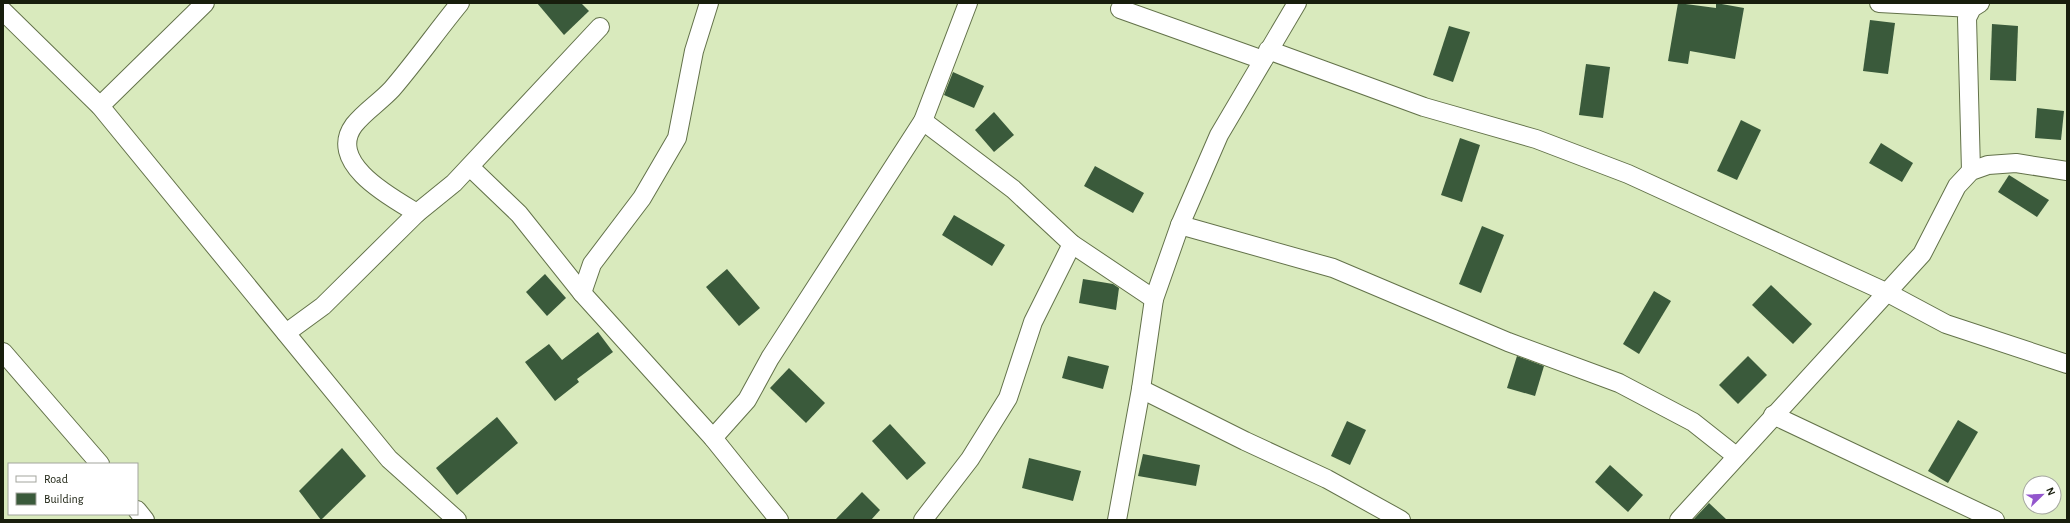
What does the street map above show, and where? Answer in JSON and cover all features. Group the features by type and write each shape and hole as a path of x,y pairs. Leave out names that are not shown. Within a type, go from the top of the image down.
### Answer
{"street":[{"path":"100,106 204,3"},
{"path":"417,213 381,190 359,173 350,155 348,140 354,125 391,90 424,51 460,3"},
{"path":"582,293 592,264 642,198 676,138 694,51 710,3"},
{"path":"713,438 747,400 770,358 923,121 968,3"},
{"path":"1117,520 1141,389 1154,299 1180,226 1219,135 1297,3"},
{"path":"1879,3 1976,6"},
{"path":"1970,171 1967,18 1976,6"},
{"path":"1120,9 1416,105 1536,139 1628,174 1888,293 1946,324 2067,364"},
{"path":"3,11 100,106 389,459 457,520"},
{"path":"286,333 323,306 417,213 454,184 600,27"},
{"path":"923,121 1013,189 1072,244 1154,299"},
{"path":"1679,520 1773,415 1888,293 1922,254 1957,186 1970,171 1988,165 2016,163 2067,171"},
{"path":"470,167 519,214 566,271 582,293 713,438 779,520"},
{"path":"1180,226 1333,268 1508,342 1619,383 1693,422 1736,456"},
{"path":"923,520 970,459 1008,398 1033,322 1072,244"},
{"path":"566,271 592,264"},
{"path":"3,352 99,463"},
{"path":"1141,389 1245,441 1327,479 1401,520"},
{"path":"1773,415 1995,520"},
{"path":"138,511 145,520"}],"building":[{"path":"537,3 581,3 589,11 564,35"},
{"path":"1678,3 1716,8 1716,3 1744,8 1735,59 1690,51 1688,64 1668,61"},
{"path":"1870,20 1895,23 1888,74 1863,71"},
{"path":"1992,24 2018,26 2016,81 1990,80"},
{"path":"1449,26 1470,32 1453,82 1433,75"},
{"path":"1586,64 1610,67 1603,118 1579,115"},
{"path":"953,72 984,86 974,108 944,95"},
{"path":"2037,108 2064,111 2061,140 2035,138"},
{"path":"994,112 1014,135 994,152 975,130"},
{"path":"1741,120 1761,130 1737,180 1717,171"},
{"path":"1460,138 1480,145 1462,202 1441,195"},
{"path":"1881,143 1913,163 1902,182 1869,163"},
{"path":"1095,166 1144,193 1133,213 1084,186"},
{"path":"2009,175 2049,200 2037,217 1998,192"},
{"path":"954,215 1005,245 992,266 942,235"},
{"path":"1482,226 1504,235 1481,293 1459,284"},
{"path":"727,269 760,308 739,326 706,287"},
{"path":"545,274 566,298 547,316 526,292"},
{"path":"1083,279 1113,284 1119,288 1116,310 1079,303"},
{"path":"1771,285 1812,324 1793,344 1752,305"},
{"path":"1654,291 1671,301 1639,354 1623,344"},
{"path":"598,332 613,352 577,379 579,382 555,401 525,362 549,344 562,360"},
{"path":"1068,356 1109,366 1103,389 1062,378"},
{"path":"1517,356 1544,366 1535,396 1507,388"},
{"path":"1748,356 1767,375 1738,404 1719,385"},
{"path":"789,368 825,403 806,423 770,388"},
{"path":"497,417 518,443 457,495 436,468"},
{"path":"1958,420 1978,432 1948,483 1928,471"},
{"path":"1347,421 1366,430 1350,465 1331,456"},
{"path":"890,424 926,463 907,480 872,441"},
{"path":"342,448 366,476 321,520 299,491"},
{"path":"1143,454 1200,465 1196,486 1138,476"},
{"path":"1029,458 1081,471 1073,501 1022,488"},
{"path":"1610,465 1643,495 1628,512 1595,482"},
{"path":"862,492 880,510 871,520 835,520"},
{"path":"1709,503 1727,520 1693,520"}]}
